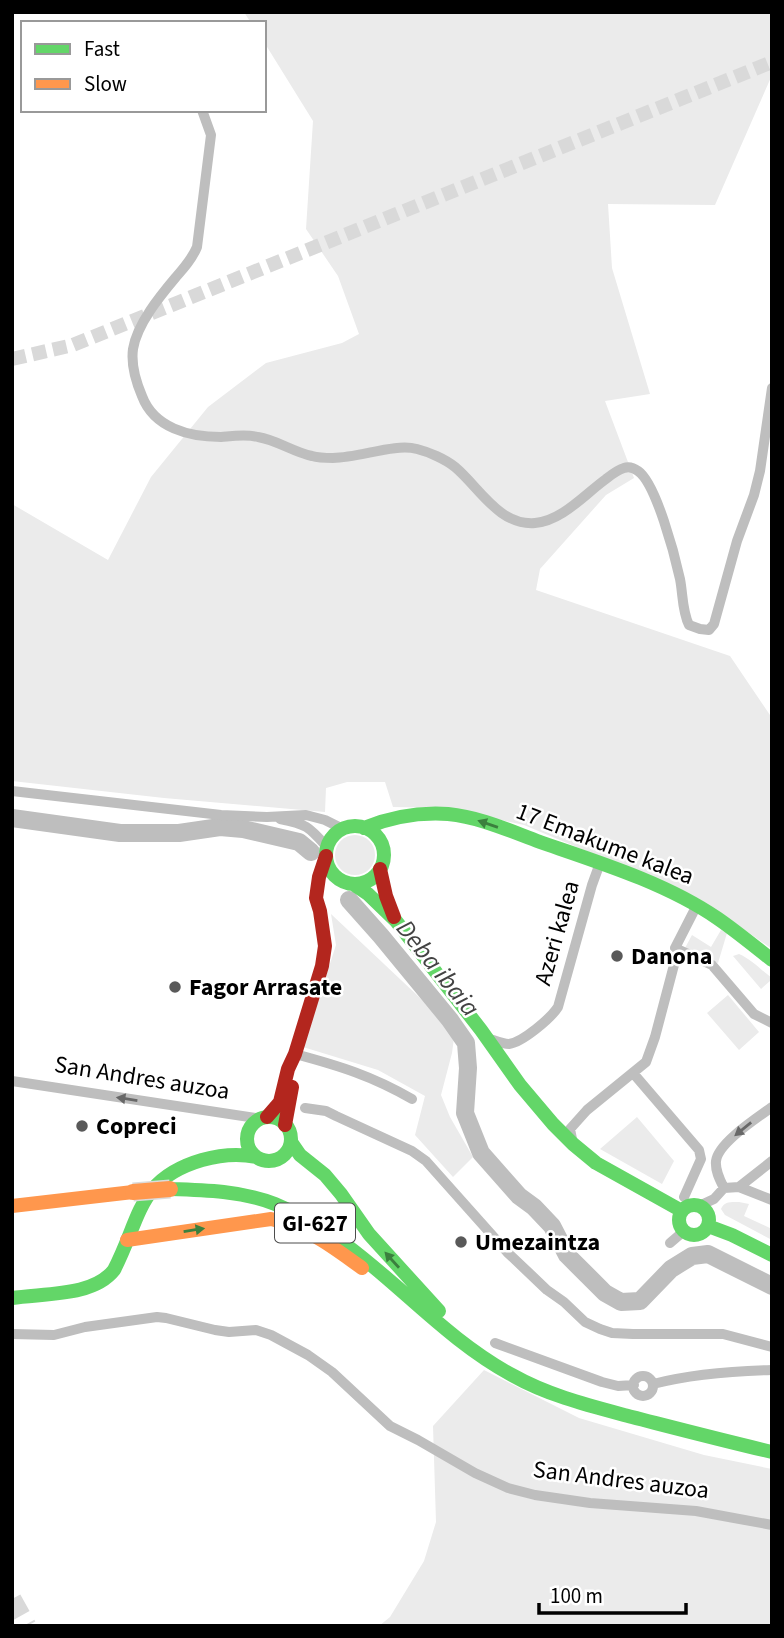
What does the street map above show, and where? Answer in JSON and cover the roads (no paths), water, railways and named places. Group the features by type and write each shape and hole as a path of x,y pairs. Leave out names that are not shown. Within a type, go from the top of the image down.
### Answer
{"street":[{"path":"203,112 211,135 197,247 190,261 160,296 145,319 133,349 135,372 150,413 173,428 204,436 265,438 312,456 351,457 397,447 417,449 454,467 497,509 510,517 529,523 554,518 617,471 626,467 636,469 651,490 664,519 679,576 685,618 689,625 709,630 714,624 737,541 754,495 772,387"},
{"path":"12,791 221,815 306,815 343,829"},
{"name":"17 Emakume kalea","path":"363,828 424,813 456,814 473,818 662,888 696,905 772,960"},
{"path":"320,911 327,889 369,881 376,876 383,863 383,850 390,833 405,816"},
{"path":"267,817 301,823 311,829 326,852 331,872 368,894 396,921 553,1124 596,1163 690,1206 699,1206 714,1199 724,1188 739,1187 772,1200"},
{"path":"266,1117 280,1102 322,966 325,946 316,898 318,877 326,852 336,834 349,827 363,828 376,836 383,850"},
{"name":"Azeri kalea","path":"518,1041 543,1024 558,1007 589,897 604,867"},
{"path":"380,869 386,896 396,921"},
{"path":"696,905 675,948 712,965 754,1014 772,1023"},
{"path":"573,1144 570,1129 587,1110 646,1062 674,965"},
{"path":"486,1037 509,1044 518,1041"},
{"path":"509,1069 512,1049 518,1041"},
{"path":"295,1054 288,1132 300,1155 325,1175 363,1227 456,1330 490,1362"},
{"path":"295,1054 340,1066 384,1083 412,1099"},
{"path":"633,1073 699,1150 701,1159 683,1204 680,1223 688,1234 698,1234 708,1226 707,1212 699,1206"},
{"name":"San Andres auzoa","path":"12,1081 256,1118 279,1119 288,1132 289,1149 278,1160 262,1160 237,1154 214,1157 171,1171 159,1182 141,1207 109,1276 104,1280 76,1290 12,1298"},
{"path":"291,1094 305,1108 326,1111 419,1156 507,1252 585,1322 612,1333 723,1334 772,1347"},
{"path":"724,1188 716,1168 717,1154 772,1107"},
{"path":"288,1132 293,1120 305,1108"},
{"name":"San Andres auzoa","path":"214,1157 233,1145 258,1120 266,1117"},
{"name":"San Andres auzoa","path":"249,1130 248,1144 256,1157"},
{"path":"739,1187 772,1161"},
{"name":"GI-627","path":"12,1206 170,1189 242,1195 273,1204 324,1228 360,1253 470,1349 511,1375 592,1406 772,1452"},
{"path":"127,1240 271,1219 292,1224 322,1239 401,1300 433,1318"},
{"path":"708,1226 772,1255"},
{"path":"670,1244 684,1231"},
{"name":"San Andres auzoa","path":"12,1334 54,1335 85,1327 157,1317 201,1328 229,1332 261,1332 295,1348 320,1364 390,1426 508,1488 577,1501 696,1511 772,1525"},
{"path":"495,1343 602,1382 618,1386 634,1385 638,1394 644,1396 650,1393 653,1384 721,1372 772,1370"}],"waterway":[{"name":"Deba ibaia","path":"12,818 120,833 179,833 220,827 243,829 299,842 311,852"},
{"name":"Deba ibaia","path":"349,900 450,1020 466,1043 468,1068 465,1113 481,1153 519,1196 552,1226 567,1255 605,1293 621,1302 640,1301 671,1269 692,1256 708,1254 772,1286"}],"tunnel":[{"path":"12,359 73,345 772,62"},
{"path":"12,1599 27,1626"}],"place":[{"name":"Danona","path":"617,956"},
{"name":"Fagor Arrasate","path":"175,987"},
{"name":"Copreci","path":"82,1126"},
{"name":"Umezaintza","path":"461,1242"}]}
